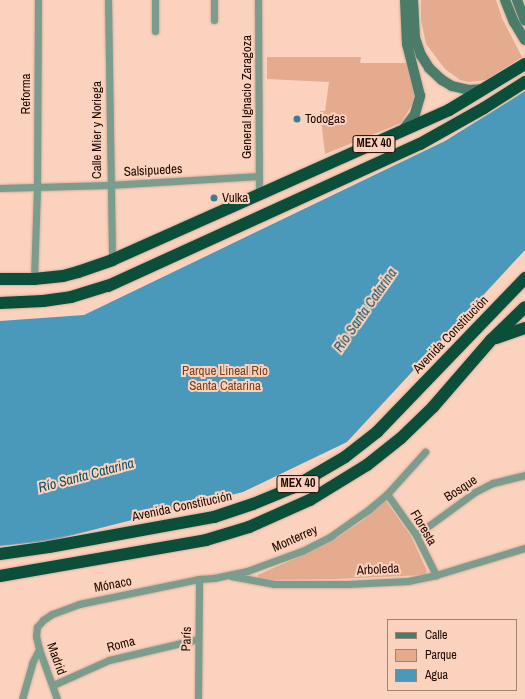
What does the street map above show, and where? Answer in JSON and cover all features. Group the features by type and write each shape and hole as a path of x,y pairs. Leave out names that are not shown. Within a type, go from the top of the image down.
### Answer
{"highway":[{"name":"MEX 40","path":"0,279 34,279 78,272 112,260 449,110 525,64"},
{"name":"MEX 40","path":"0,303 43,301 72,297 108,286 420,144 484,108 525,82"},
{"name":"Avenida Constitución","path":"0,554 49,547 214,517 253,504 292,488 345,457 377,432 525,278"},
{"name":"MEX 40","path":"0,576 184,546 234,532 290,510 330,490 384,452 433,407 491,340 525,307"},
{"path":"491,340 525,328"}],"street":[{"name":"Reforma","path":"34,279 37,187 38,0"},
{"name":"Calle Mier y Noriega","path":"108,0 109,185 112,260"},
{"path":"155,0 155,31"},
{"path":"214,0 214,20"},
{"name":"General Ignacio Zaragoza","path":"258,0 259,194"},
{"path":"402,131 415,114 420,96 407,44 405,0"},
{"path":"413,0 414,38 421,55 433,72 447,84 458,88 469,90 486,88"},
{"path":"505,0 521,20"},
{"path":"517,0 525,40"},
{"name":"Salsipuedes","path":"0,188 109,185 259,176"},
{"name":"Monterrey","path":"200,579 230,575 261,566 316,544 337,532 387,494 425,452"},
{"name":"Bosque","path":"416,535 475,492 493,483 525,475"},
{"name":"Floresta","path":"387,494 416,535 436,575"},
{"name":"Arboleda","path":"230,575 274,584 408,581 436,575 525,548"},
{"name":"Mónaco","path":"37,627 43,620 52,614 79,604 200,579"},
{"name":"París","path":"198,699 200,579"},
{"name":"Madrid","path":"37,627 36,636 39,649 57,699"},
{"name":"Roma","path":"53,685 109,660 198,639"},
{"path":"22,699 32,663 39,649"}],"green space":[{"path":"421,0 496,0 502,18 522,57 486,80 469,82 460,80 445,69 426,44 421,20"},
{"path":"267,57 361,57 360,63 406,63 410,69 414,91 414,101 401,123 325,154 320,111 325,111 329,82 267,79"},
{"path":"383,501 386,501 411,536 427,571 425,575 335,579 264,580 258,577 258,575 309,552 341,535 362,521"}],"water":[{"name":"Río Santa Catarina","path":"525,91 525,250 347,442 243,492 49,541 0,546 0,321 84,315 445,141"}],"place":[{"name":"Todogas","path":"297,119"},
{"name":"Vulka","path":"214,198"}],"park label":[{"name":"Parque Lineal Río Santa Catarina","path":"225,380"}]}
